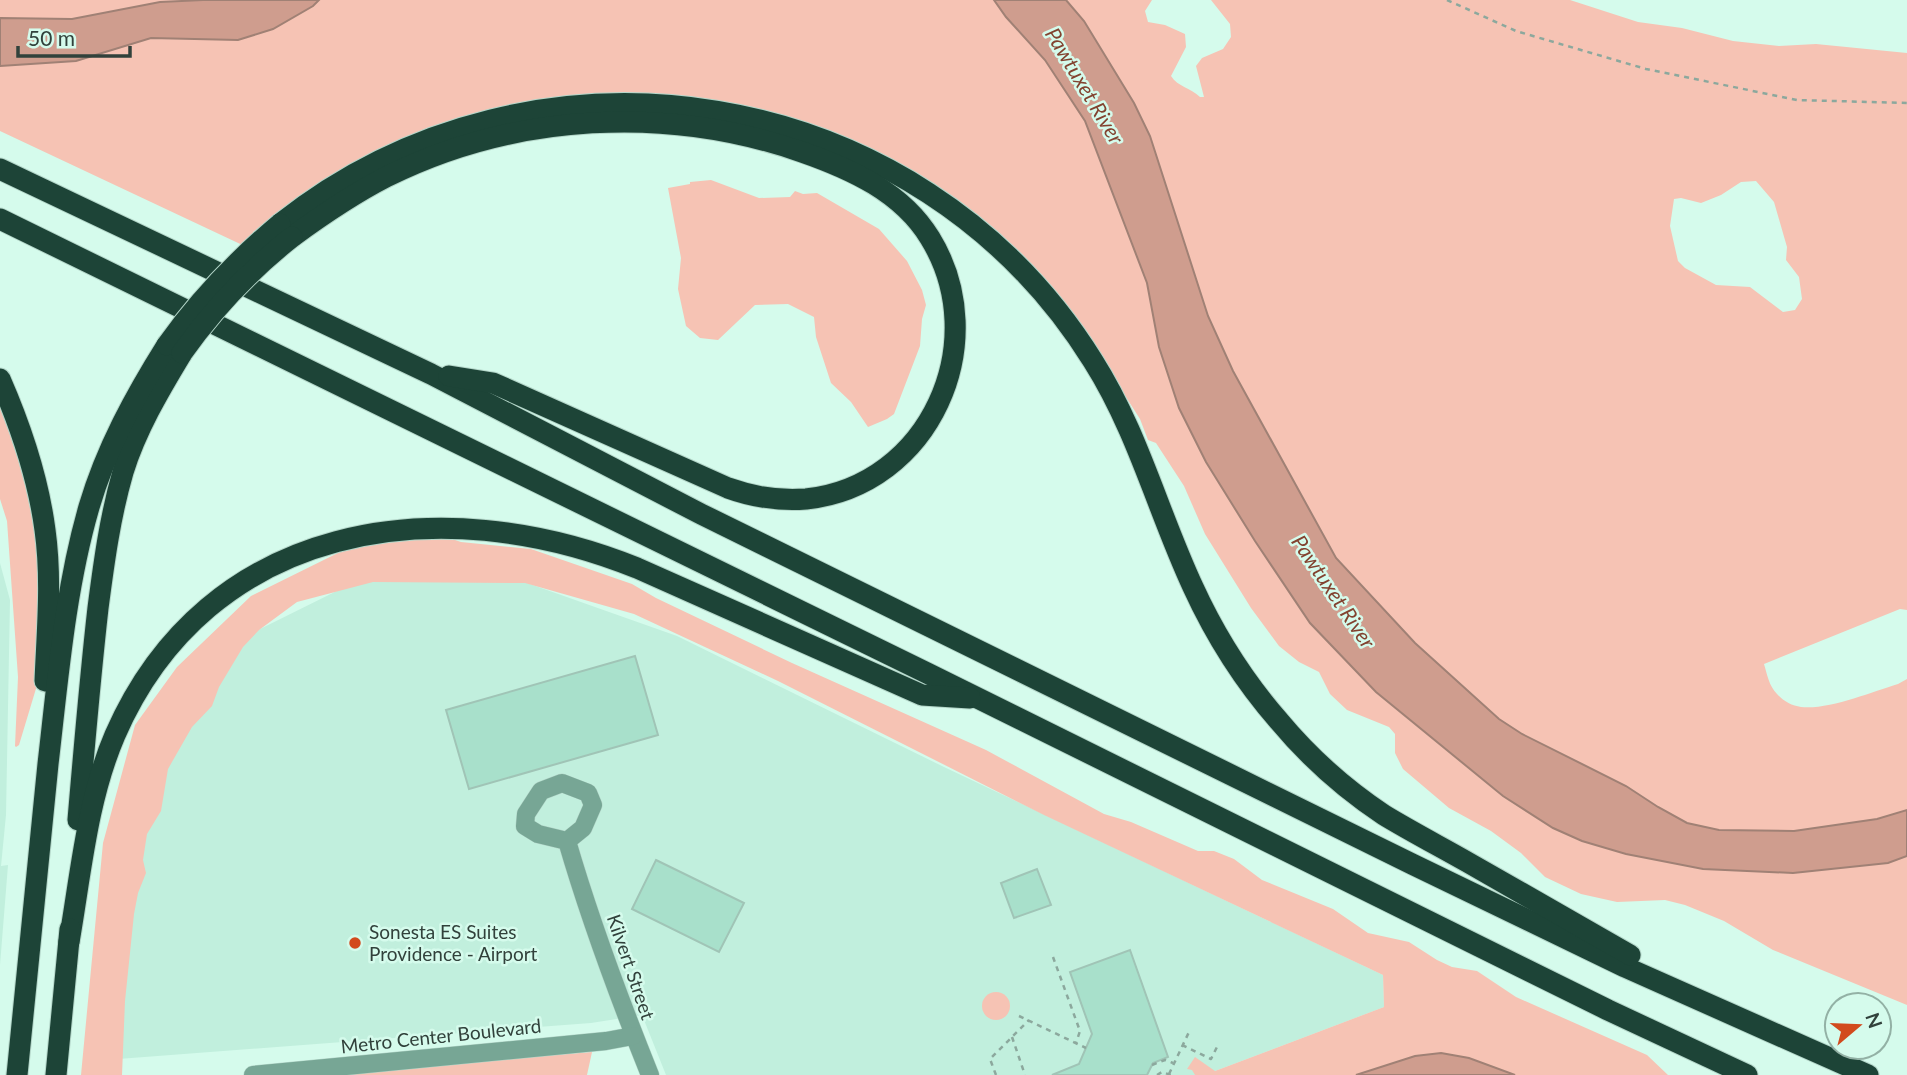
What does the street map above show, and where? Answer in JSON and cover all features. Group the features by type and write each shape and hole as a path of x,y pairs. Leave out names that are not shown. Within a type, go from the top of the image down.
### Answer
{"highway":[{"path":"17,1075 40,838 63,637 75,566 90,505 114,440 142,386 175,349 197,332 255,268 286,231 299,209 338,184 408,147 489,120 544,109 610,103 659,104 723,112 786,128 881,166 953,210 1017,265 1075,333 1105,380 1126,420 1191,584 1212,625 1258,696 1312,758 1393,820 1745,1021"},
{"path":"286,231 386,177 436,155 493,138 589,122 660,122 690,125 720,129 794,149 843,168 890,194 904,206 929,237 946,272 954,309 955,347 952,366 941,400 922,431 898,457 869,479 836,492 807,499 759,497 728,488 493,383 431,374"},
{"path":"0,169 431,374 701,514 1412,864 1625,967 1868,1075"},
{"path":"0,219 1608,1010 1748,1075"},
{"path":"56,1075 89,690 111,519 124,470 175,349"},
{"path":"0,379 28,451 46,531 48,583 40,838"},
{"path":"69,942 99,778 125,714 147,676 177,639 230,591 272,566 335,541 384,531 437,528 493,531 552,540 606,555 922,695 978,698"}],"street":[{"name":"Kilvert Street","path":"566,841 633,1036 650,1075"},
{"name":"Metro Center Boulevard","path":"253,1075 606,1041 633,1036"}],"path":[{"path":"1447,0 1516,31 1646,69 1797,100 1907,103"},
{"path":"1053,957 1080,1031 1076,1043"},
{"path":"1019,1016 1086,1048"},
{"path":"996,1075 989,1059 1029,1020"},
{"path":"1157,1075 1162,1072 1170,1074 1189,1032"},
{"path":"1012,1037 1025,1075"},
{"path":"1182,1045 1211,1059 1217,1046"},
{"path":"1152,1065 1165,1060 1173,1063"}],"shaded area":[{"path":"0,0 203,0 160,2 72,19 0,18"},
{"path":"319,0 994,0 1045,60 1085,121 1147,283 1159,347 1179,408 1206,462 1310,623 1376,692 1503,796 1553,828 1582,841 1626,854 1703,869 1888,863 1907,856 1907,1005 1893,999 1893,991 1873,991 1773,950 1724,921 1685,905 1665,900 1617,902 1581,894 1545,877 1521,853 1491,831 1449,808 1403,769 1395,753 1395,734 1389,727 1347,710 1330,694 1319,672 1299,662 1279,646 1251,608 1205,534 1184,486 1156,443 1148,440 1140,419 1081,327 987,224 917,174 820,128 681,97 624,94 516,106 426,131 320,184 253,232 259,243 253,250 0,131 0,66 76,61 151,38 238,40 273,29"},
{"path":"1066,0 1152,0 1145,11 1148,22 1165,25 1185,34 1186,47 1171,76 1177,83 1200,97 1204,97 1196,66 1202,58 1223,49 1231,37 1230,24 1211,0 1570,0 1638,22 1682,28 1733,41 1779,46 1816,44 1907,53 1907,610 1900,609 1764,664 1774,691 1788,703 1801,707 1837,703 1907,679 1907,810 1877,819 1794,831 1719,830 1687,823 1626,786 1522,734 1499,719 1415,643 1336,558 1233,371 1208,316 1150,136 1134,103 1084,21","holes":["1756,181 1774,202 1787,247 1786,260 1799,277 1802,299 1795,310 1783,312 1750,287 1716,285 1685,268 1678,261 1670,226 1674,199 1701,203 1721,195 1741,182"]},
{"path":"711,180 759,198 790,197 795,191 803,194 817,193 879,229 907,261 922,290 926,305 920,346 894,414 868,427 851,402 831,383 816,337 814,317 788,304 755,305 718,340 700,338 686,326 678,289 681,258 668,188"},
{"path":"0,389 43,540 41,672 19,745 16,747 18,677 7,521 0,499"},
{"path":"443,536 461,542 531,549 632,584 792,663 986,750 1104,814 1131,822 1198,851 1214,851 1234,859 1262,880 1333,909 1368,933 1409,942 1452,967 1477,971 1516,997 1647,1055 1668,1075 1195,1075 1192,1070 1187,1069 1195,1057 1215,1071 1384,1007 1383,975 1044,815 778,681 634,614 525,583 373,582 297,602 259,630 243,647 219,687 212,706 192,727 168,769 161,811 147,834 143,860 146,873 134,914 125,1001 122,1075 81,1075 103,843 135,725 177,667 251,596 352,546"},
{"path":"0,563 10,600 6,815 1,866 8,865 0,965"},
{"path":"367,576 507,576 677,636 944,767 1383,975 1384,1007 1210,1075 666,1075 642,1015 591,1023 92,1061 103,882 232,643"},
{"path":"996,992 1006,996 1010,1006 1006,1016 996,1020 986,1016 982,1006 986,996"},
{"path":"592,1052 587,1075 303,1075"}],"water":[{"path":"319,0 273,29 238,40 151,38 76,61 0,66 0,18 72,19 160,2"},
{"name":"Pawtuxet River","path":"994,0 1066,0 1084,21 1134,103 1150,136 1208,316 1233,371 1336,558 1415,643 1499,719 1522,734 1626,786 1687,823 1719,830 1794,831 1877,819 1907,810 1907,856 1888,863 1793,873 1703,869 1626,854 1582,841 1553,828 1503,796 1376,692 1310,623 1206,462 1179,408 1159,347 1147,283 1085,121 1045,60"},
{"path":"1441,1053 1469,1058 1515,1075 1356,1075 1415,1056"}],"building":[{"path":"635,656 658,735 469,789 446,710"},
{"path":"656,860 744,903 719,952 632,909"},
{"path":"1037,869 1051,905 1014,918 1001,883"},
{"path":"1130,950 1168,1057 1153,1063 1147,1075 1052,1075 1079,1064 1092,1034 1070,972"}],"place":[{"name":"Sonesta ES Suites Providence - Airport","path":"355,943"}]}
